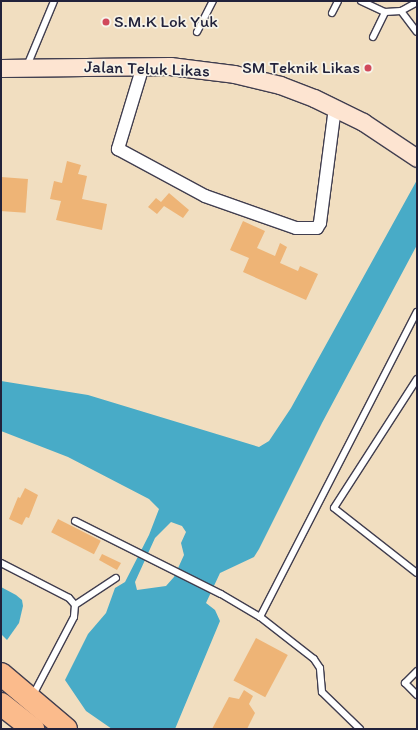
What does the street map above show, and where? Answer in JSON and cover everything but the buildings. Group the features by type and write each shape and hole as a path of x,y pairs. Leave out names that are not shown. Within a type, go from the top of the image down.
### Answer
{"highway":[{"path":"1,674 66,729"},
{"path":"1,704 33,729"}],"street":[{"path":"143,66 118,149 205,196 296,228 317,228 320,223 335,108"},
{"name":"Jalan Teluk Likas","path":"1,68 170,66 234,74 296,90 335,108 381,133 417,158"}],"lane":[{"path":"27,68 54,1"},
{"path":"197,32 213,1"},
{"path":"332,13 338,1"},
{"path":"361,1 385,12 400,11 417,2"},
{"path":"400,11 417,32"},
{"path":"373,37 385,12"},
{"path":"260,617 417,312"},
{"path":"417,379 334,508 417,573"},
{"path":"75,521 164,567 221,594 260,617 314,659 320,668 322,692 360,729"},
{"path":"1,563 69,598 75,606 74,617 31,698"},
{"path":"75,606 116,578"},
{"path":"417,671 405,683 417,695"}],"water":[{"path":"417,180 417,245 322,423 259,549 254,557 220,573 206,603 215,610 220,621 175,729 112,729 86,711 65,680 88,634 106,613 115,588 125,582 149,535 159,509 149,499 68,457 1,431 1,381 88,395 259,447 269,441 291,408","holes":["171,522 182,526 186,532 181,543 184,555 174,577 166,586 137,590 135,582 155,538"]},
{"path":"1,587 22,600 23,606 19,623 7,640 1,634"}],"place":[{"name":"S.M.K Lok Yuk","path":"106,22"},
{"name":"SM Teknik Likas","path":"368,68"}]}
